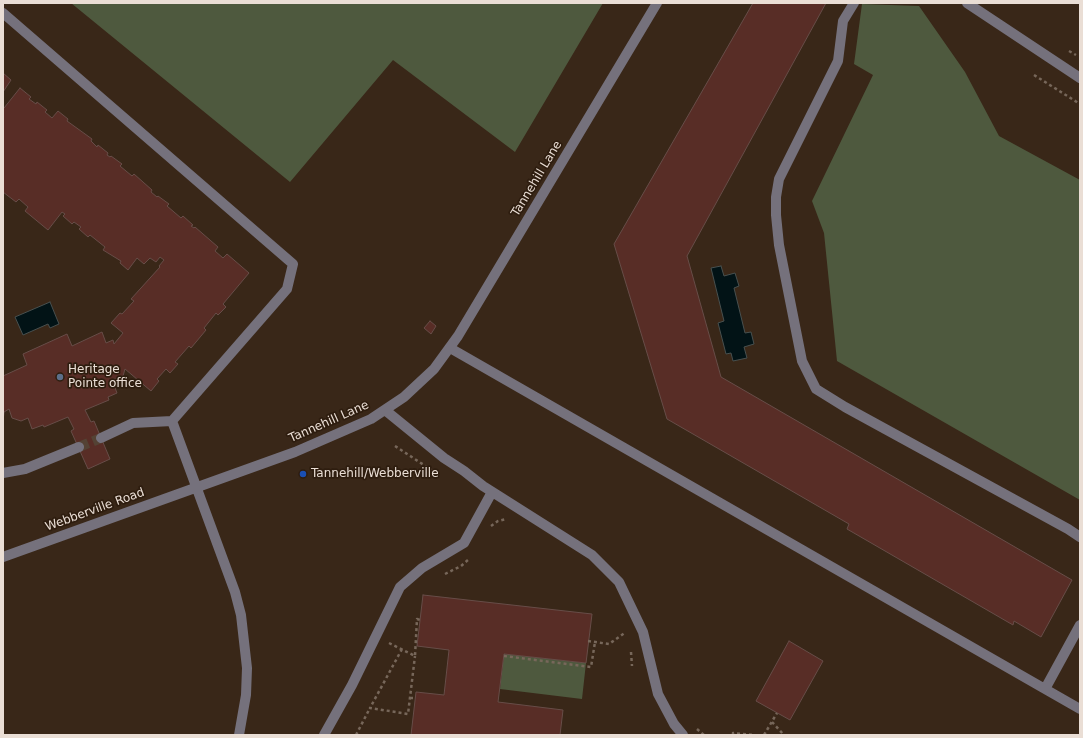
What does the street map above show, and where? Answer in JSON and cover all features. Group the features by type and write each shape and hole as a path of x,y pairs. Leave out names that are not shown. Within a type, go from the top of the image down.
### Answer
{"street":[{"name":"Tannehill Lane","path":"196,488 336,436 371,419 404,397 434,369 450,348 658,3"},
{"path":"854,3 843,21 838,61 779,179 776,197 779,245 802,361 816,389 845,407 1080,537"},
{"path":"967,3 1080,78"},
{"path":"3,13 293,264 287,289 172,421 133,423 101,438"},
{"path":"450,348 1080,709"},
{"path":"385,410 444,458 492,492 592,555 619,582 643,632 658,694 674,724 683,735"},
{"path":"172,421 241,615 247,668 246,695 239,735"},
{"path":"3,473 25,469 79,447"},
{"name":"Webberville Road","path":"3,557 196,488"},
{"path":"324,735 352,685 400,588 422,568 464,544 492,492"},
{"path":"1045,689 1079,630"}],"path":[{"path":"1034,75 1080,104"},
{"path":"489,527 498,521 507,518"},
{"path":"440,576 461,566 470,558"},
{"path":"370,708 408,714 418,619 420,620"},
{"path":"624,626 628,636"},
{"path":"588,641 609,644 626,632"},
{"path":"391,636 388,643 415,656"},
{"path":"504,656 591,667 595,642"},
{"path":"630,647 632,666"},
{"path":"356,735 402,649"},
{"path":"410,698 415,698"},
{"path":"764,735 777,713"},
{"path":"772,722 784,735"},
{"path":"733,735 733,733 754,735"}],"green space":[{"path":"71,3 603,3 515,152 393,60 290,182"},
{"path":"862,4 919,6 965,72 999,136 1080,180 1080,500 837,361 824,233 812,201 873,75 854,64"},
{"path":"504,654 586,663 582,699 500,689"}],"shaded area":[{"path":"721,266 724,276 735,273 739,286 734,288 745,333 751,332 754,344 744,347 747,358 733,361 731,353 726,354 718,323 724,321 711,268"},
{"path":"50,302 59,324 50,328 48,324 23,335 15,317"}],"building":[{"path":"753,3 826,3 687,256 721,377 1072,580 1041,637 1014,621 1013,625 847,529 849,524 667,419 614,244"},
{"path":"3,73 11,80 3,92"},
{"path":"20,88 31,97 29,99 36,104 37,102 47,110 45,112 52,118 58,111 68,119 67,121 92,139 91,141 97,147 98,145 108,153 107,155 110,157 111,156 122,164 120,166 132,176 134,174 152,190 151,192 169,204 167,206 181,218 183,216 193,225 191,226 194,228 195,227 218,247 215,251 223,258 227,254 249,273 223,304 226,307 218,315 216,313 204,328 206,330 191,348 189,346 175,362 178,364 170,373 166,369 157,379 159,381 151,391 125,369 123,376 112,380 117,393 108,397 109,400 85,410 91,422 94,421 110,459 88,469 71,431 74,429 68,417 44,427 43,425 32,429 28,418 21,421 12,418 9,409 4,412 3,422 3,376 27,365 23,354 67,334 72,346 102,332 106,343 113,340 114,344 123,333 111,323 134,301 131,299 160,267 159,266 164,260 160,257 156,262 150,258 144,264 137,258 128,270 120,263 121,261 103,250 105,247 90,235 88,237 79,229 81,227 74,222 72,224 63,216 65,214 62,212 48,230 25,211 28,207 19,199 16,202 3,192 3,107 4,108"},
{"path":"430,321 436,326 431,334 424,328"},
{"path":"423,595 592,614 586,663 504,654 498,702 563,710 560,735 411,735 416,692 444,695 449,650 417,646"},
{"path":"789,641 823,661 790,720 756,701"}],"tunnel":[{"path":"79,447 101,438"}],"place":[{"name":"Heritage Pointe office","path":"60,377"},
{"name":"Tannehill/Webberville","path":"303,474"}]}
